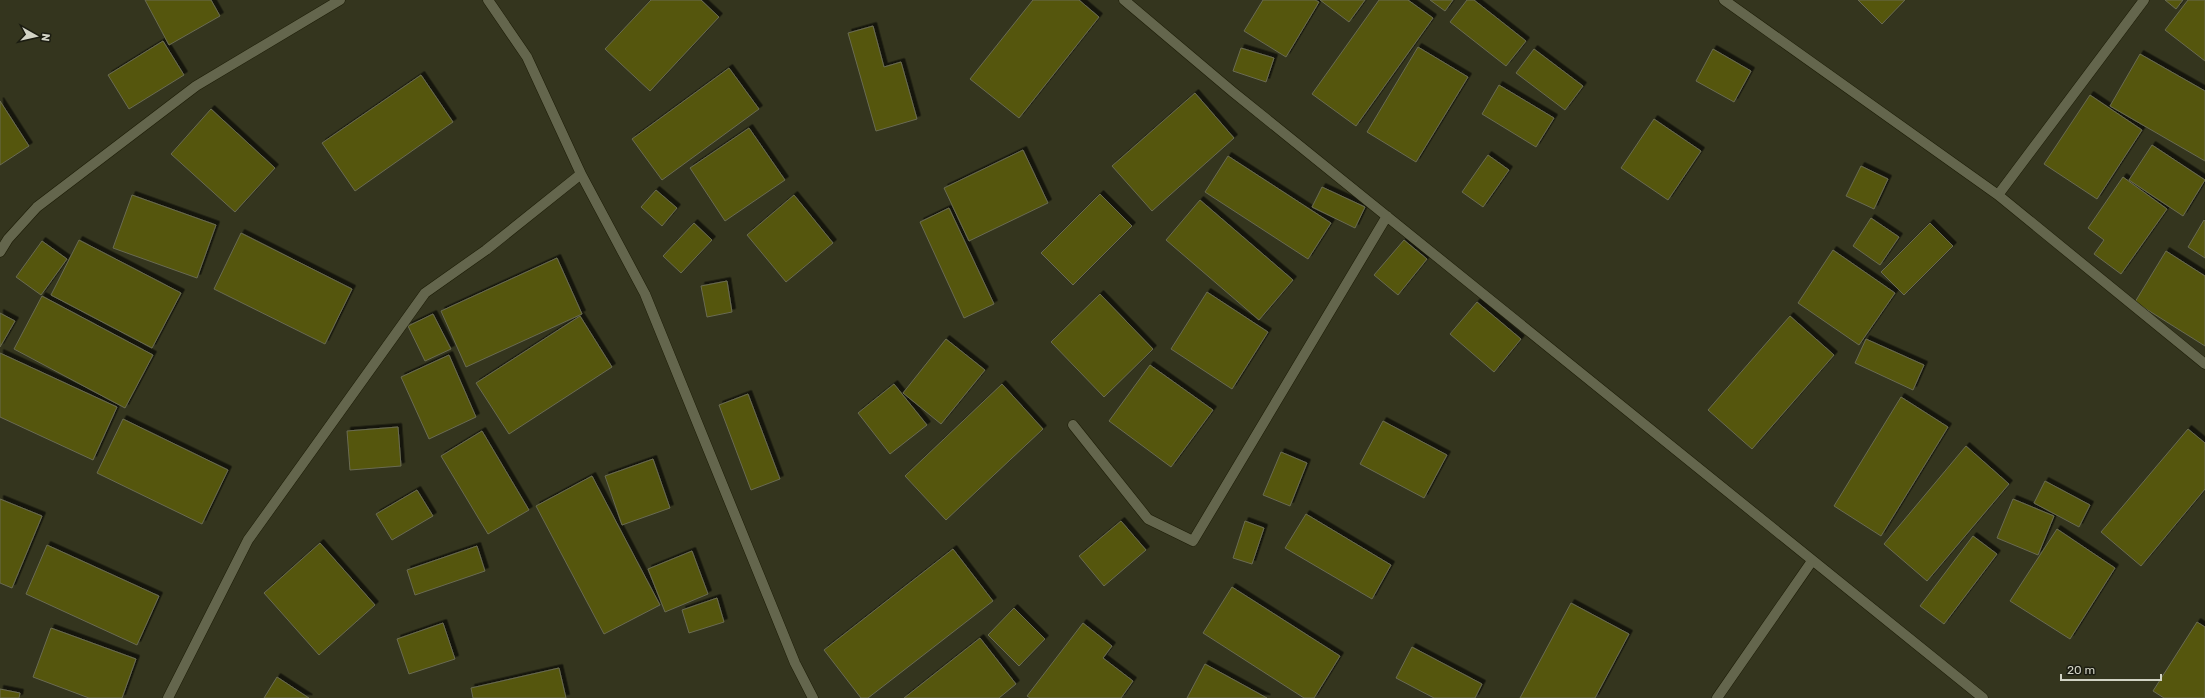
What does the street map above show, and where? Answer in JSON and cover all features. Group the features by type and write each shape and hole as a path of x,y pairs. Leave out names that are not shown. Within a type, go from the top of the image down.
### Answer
{"street":[{"path":"0,252 8,239 37,207 196,86 340,0"},
{"path":"488,0 527,57 581,174 645,294 795,663 814,698"},
{"path":"1124,0 1233,92 1983,698"},
{"path":"1724,0 1998,195 2205,364"},
{"path":"1998,195 2144,0"},
{"path":"168,698 248,540 425,293 486,250 581,174"},
{"path":"1073,425 1148,519 1192,541 1386,216"},
{"path":"1717,698 1812,561"}],"building":[{"path":"145,0 211,0 220,16 169,45"},
{"path":"651,0 701,0 719,17 650,91 605,49"},
{"path":"1033,0 1079,0 1099,17 1019,118 970,79"},
{"path":"1263,0 1315,0 1319,2 1286,57 1244,31"},
{"path":"1320,0 1365,0 1349,22"},
{"path":"1379,0 1408,0 1433,18 1356,126 1312,94"},
{"path":"1430,0 1453,0 1445,11"},
{"path":"1467,0 1474,0 1526,41 1506,66 1450,22"},
{"path":"1858,0 1905,0 1882,24"},
{"path":"2165,0 2183,0 2176,9"},
{"path":"2188,0 2205,0 2205,61 2165,30"},
{"path":"873,26 884,67 901,62 917,119 876,131 848,33"},
{"path":"163,41 184,75 129,109 108,75"},
{"path":"1418,47 1468,77 1416,162 1367,132"},
{"path":"1241,48 1274,58 1266,82 1233,71"},
{"path":"1534,49 1583,86 1565,110 1516,73"},
{"path":"1713,49 1751,71 1734,102 1696,81"},
{"path":"2140,54 2205,91 2205,161 2110,106"},
{"path":"729,68 759,109 662,180 632,139"},
{"path":"421,75 453,122 355,191 322,143"},
{"path":"1499,85 1554,118 1536,147 1482,114"},
{"path":"1195,93 1234,138 1152,211 1112,166"},
{"path":"2090,95 2142,130 2097,199 2044,164"},
{"path":"0,101 29,146 0,165"},
{"path":"211,109 275,168 235,212 171,154"},
{"path":"1654,119 1701,151 1668,200 1621,168"},
{"path":"749,128 785,180 725,221 690,168"},
{"path":"2152,145 2205,180 2183,216 2129,180"},
{"path":"1023,150 1048,203 969,241 944,188"},
{"path":"1488,155 1509,170 1483,207 1462,192"},
{"path":"1228,156 1331,223 1308,259 1205,192"},
{"path":"1861,166 1888,179 1874,209 1846,196"},
{"path":"2123,177 2167,209 2121,274 2094,254 2104,240 2088,228"},
{"path":"1322,187 1365,207 1355,228 1312,207"},
{"path":"656,190 677,208 662,226 641,207"},
{"path":"1100,194 1132,226 1073,285 1041,253"},
{"path":"132,195 216,225 197,278 113,248"},
{"path":"794,195 833,243 786,282 747,235"},
{"path":"1200,200 1293,280 1259,320 1166,240"},
{"path":"949,208 994,304 964,318 920,222"},
{"path":"1871,218 1899,237 1880,265 1853,246"},
{"path":"2204,220 2205,221 2205,258 2188,247"},
{"path":"694,223 712,240 681,273 663,256"},
{"path":"1930,223 1953,246 1904,295 1881,272"},
{"path":"241,233 352,289 325,344 214,289"},
{"path":"79,240 181,293 152,348 51,295"},
{"path":"1404,240 1427,259 1398,295 1374,275"},
{"path":"42,241 67,259 41,295 16,277"},
{"path":"1833,250 1895,293 1859,345 1798,303"},
{"path":"2166,251 2205,276 2205,346 2135,302"},
{"path":"557,258 582,314 466,367 441,311"},
{"path":"727,281 732,312 707,317 701,286"},
{"path":"1207,292 1268,332 1232,389 1171,349"},
{"path":"1100,294 1153,349 1104,397 1051,342"},
{"path":"42,296 153,355 125,408 14,349"},
{"path":"1477,302 1521,339 1494,372 1450,334"},
{"path":"0,313 15,321 0,347"},
{"path":"433,314 451,349 425,361 408,326"},
{"path":"580,316 612,367 509,434 476,383"},
{"path":"1790,316 1834,355 1752,449 1708,410"},
{"path":"946,339 985,370 941,424 903,393"},
{"path":"1866,339 1924,365 1913,390 1855,363"},
{"path":"0,353 117,407 93,460 0,417"},
{"path":"449,355 476,417 429,439 401,377"},
{"path":"1150,365 1213,410 1171,467 1109,421"},
{"path":"894,384 927,425 890,454 858,413"},
{"path":"1002,384 1043,429 946,520 905,476"},
{"path":"748,394 780,479 751,490 719,405"},
{"path":"1901,397 1948,427 1881,536 1834,506"},
{"path":"123,419 228,470 202,524 97,473"},
{"path":"1383,421 1447,455 1424,498 1360,464"},
{"path":"398,427 401,466 350,470 347,431"},
{"path":"2188,429 2205,443 2205,489 2141,566 2101,532"},
{"path":"482,431 529,510 488,534 441,456"},
{"path":"1966,446 2009,484 1927,581 1884,544"},
{"path":"1281,452 1307,463 1290,506 1263,495"},
{"path":"653,459 670,508 622,525 605,476"},
{"path":"592,476 660,605 604,634 536,506"},
{"path":"2045,481 2090,505 2079,527 2034,503"},
{"path":"417,490 433,516 392,540 376,514"},
{"path":"0,499 42,516 12,588 0,583"},
{"path":"2013,499 2054,516 2038,555 1997,538"},
{"path":"1306,514 1391,565 1372,599 1285,548"},
{"path":"1121,521 1146,550 1104,586 1079,556"},
{"path":"1245,521 1264,528 1252,564 1233,558"},
{"path":"2057,529 2115,568 2070,639 2010,601"},
{"path":"1973,536 1997,554 1944,624 1920,606"},
{"path":"320,543 375,605 319,655 264,593"},
{"path":"47,545 159,596 137,645 26,594"},
{"path":"477,546 485,571 415,595 407,570"},
{"path":"953,549 993,601 868,698 861,698 824,650"},
{"path":"692,551 708,594 665,612 648,569"},
{"path":"1232,587 1340,656 1314,698 1304,698 1203,633"},
{"path":"717,598 724,622 689,633 682,610"},
{"path":"1571,603 1629,634 1595,698 1520,698"},
{"path":"1014,608 1045,639 1019,666 988,635"},
{"path":"2197,622 2205,627 2205,698 2164,698 2153,691"},
{"path":"443,623 455,659 409,674 397,639"},
{"path":"1083,623 1112,646 1103,658 1133,681 1121,698 1030,698 1027,696"},
{"path":"51,628 136,659 122,698 89,698 33,677"},
{"path":"980,638 1016,684 999,698 904,698"},
{"path":"1412,647 1482,684 1475,698 1434,698 1396,678"},
{"path":"1205,664 1267,698 1187,698"},
{"path":"559,668 566,698 473,698 471,688"},
{"path":"277,677 309,698 264,698"},
{"path":"0,689 20,693 19,698 0,698"}]}
